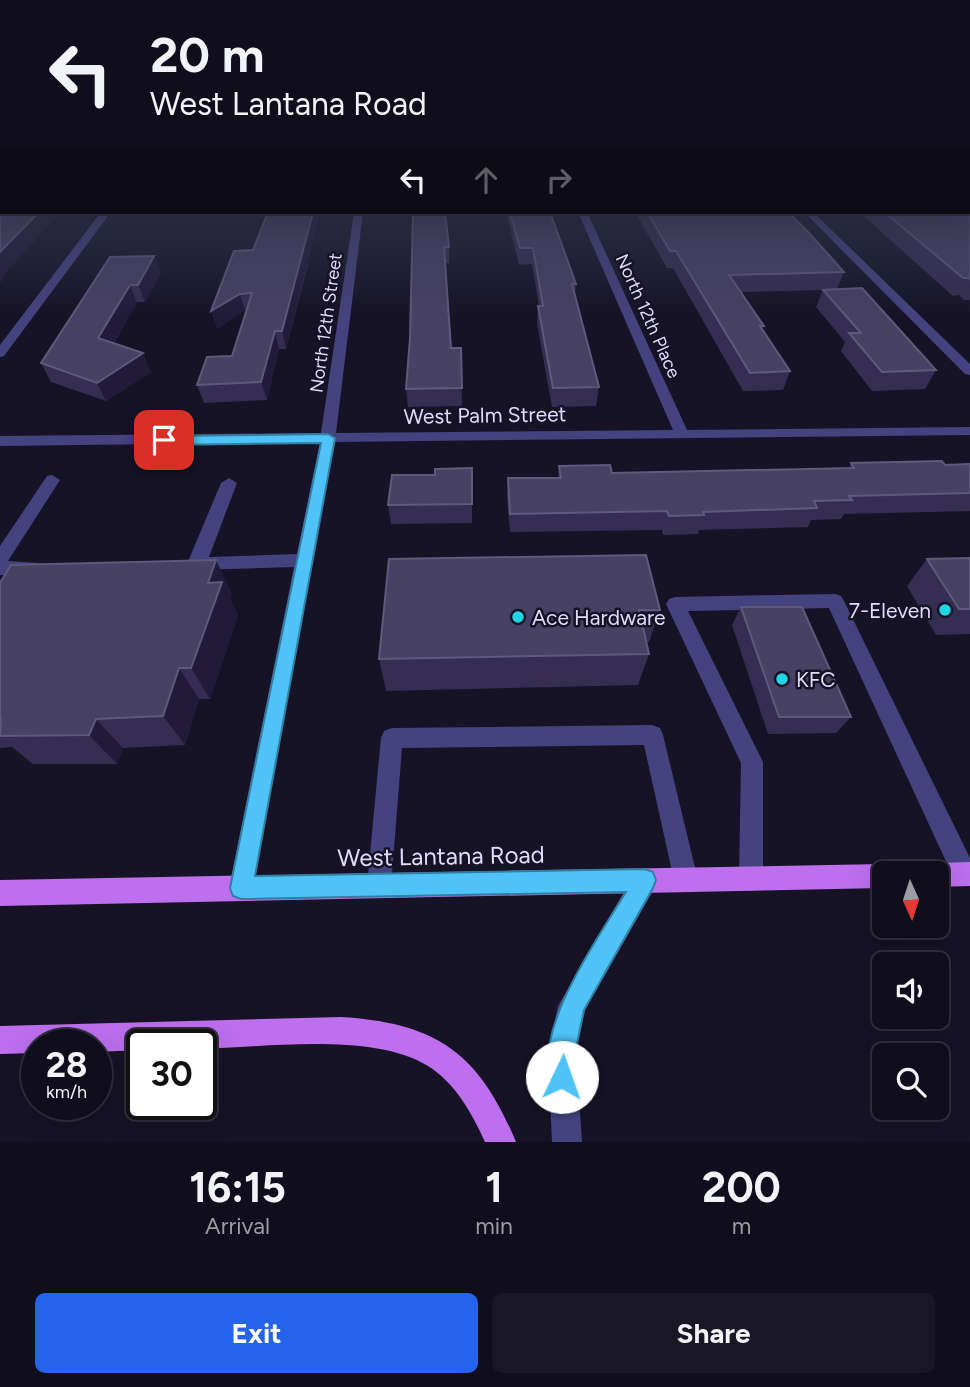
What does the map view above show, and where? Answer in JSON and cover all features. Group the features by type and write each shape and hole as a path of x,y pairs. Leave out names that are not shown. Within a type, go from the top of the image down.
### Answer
{"main road":[{"path":"949,875 967,874"},
{"name":"West Lantana Road","path":"0,893 872,876"},
{"path":"0,1040 341,1031 397,1036 425,1047 462,1073 494,1125 501,1142"}],"street":[{"path":"0,353 104,214"},
{"name":"North 12th Street","path":"241,888 328,438 358,214"},
{"name":"North 12th Place","path":"584,214 681,434"},
{"path":"810,214 970,371"},
{"name":"West Palm Street","path":"1,442 970,430"},
{"path":"0,560 52,480"},
{"path":"229,483 191,564 304,560"},
{"path":"0,568 53,567"},
{"path":"751,879 752,762 675,604 835,601 967,874"},
{"path":"379,886 391,738 652,735 686,880"},
{"path":"567,1142 562,1077 566,1026 582,987 645,880"}],"building":[{"path":"0,214 37,214 0,252"},
{"path":"267,214 312,214 282,331 275,331 261,382 197,385 207,357 232,356 252,293 240,294 211,311 234,251 253,250"},
{"path":"413,214 445,214 449,247 444,247 451,348 461,348 462,388 406,389"},
{"path":"511,214 551,214 576,284 572,284 599,387 553,388 538,306 543,306 533,248 520,248"},
{"path":"648,214 790,214 844,272 729,275 764,326 760,326 790,371 750,373 676,251 670,251"},
{"path":"886,214 970,214 970,279 963,278"},
{"path":"154,256 138,285 130,285 98,338 143,353 97,383 41,363 110,257"},
{"path":"862,288 936,370 882,372 849,333 861,333 823,290"},
{"path":"942,461 945,465 970,464 970,493 849,496 852,500 814,501 817,508 703,512 704,515 669,516 667,511 510,514 508,478 561,478 559,466 610,465 612,473 854,468 851,463"},
{"path":"472,468 472,504 388,505 392,475 435,475 435,469"},
{"name":"Ace Hardware","path":"646,555 660,610 639,610 649,654 379,659 389,559"},
{"path":"970,558 970,609 959,609 927,559"},
{"path":"216,560 208,583 222,582 191,668 179,668 163,716 96,719 89,735 0,736 0,583 11,565"},
{"path":"741,607 802,607 851,717 779,717"}],"place":[{"name":"7-Eleven","path":"945,610"},
{"name":"Ace Hardware","path":"518,617"},
{"name":"KFC","path":"782,679"}],"route":[{"path":"164,440 328,438 241,888 645,880 572,1006 562,1053 562,1077"}]}
